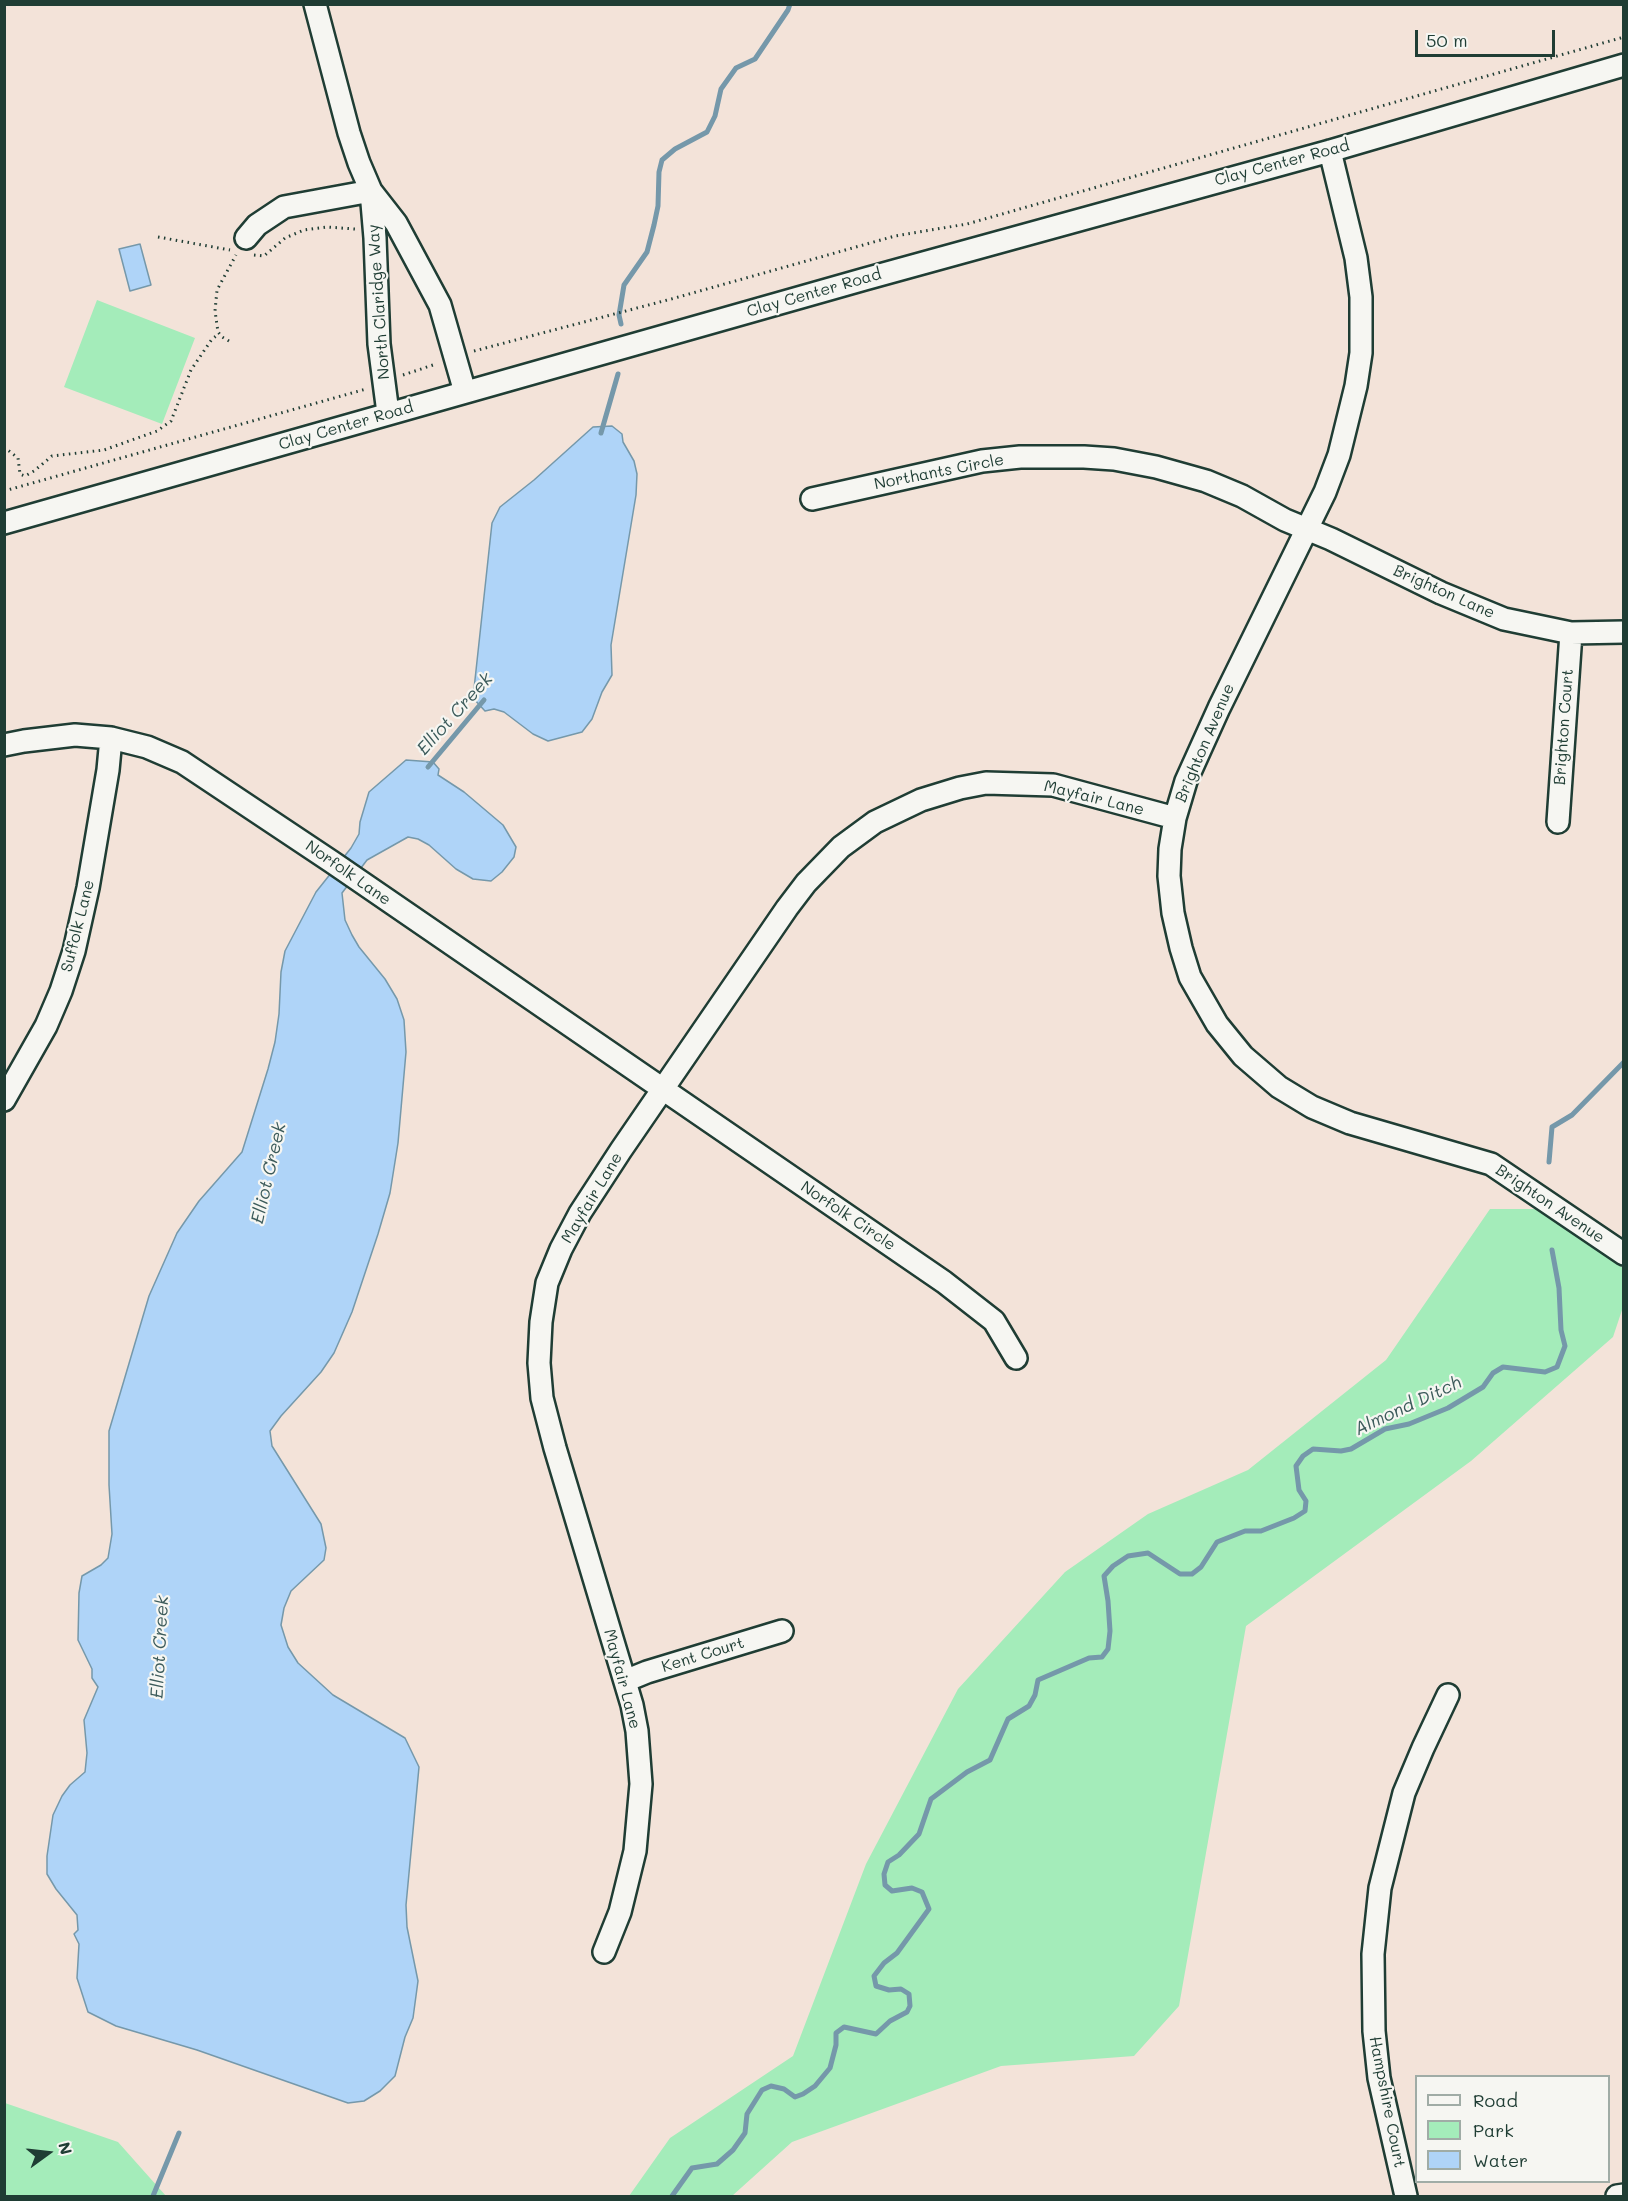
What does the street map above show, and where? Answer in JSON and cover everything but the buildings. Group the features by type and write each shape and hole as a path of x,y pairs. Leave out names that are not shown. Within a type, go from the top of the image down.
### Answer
{"street":[{"name":"North Claridge Way","path":"315,4 349,133 371,191 379,344 388,413"},
{"name":"Clay Center Road","path":"4,523 1077,219 1330,151 1623,65"},
{"name":"Brighton Avenue","path":"1330,151 1356,258 1361,297 1361,353 1356,386 1339,455 1306,530 1186,781 1175,818 1169,876 1173,913 1181,948 1190,977 1217,1024 1244,1056 1279,1087 1312,1107 1350,1123 1491,1164 1623,1254"},
{"name":"North Claridge Way","path":"371,191 396,223 440,305 465,392"},
{"path":"246,238 257,225 284,207 371,191"},
{"name":"Northants Circle","path":"812,499 981,461 1020,457 1084,457 1114,459 1156,467 1206,481 1242,496 1306,530"},
{"name":"Brighton Lane","path":"1306,530 1332,539 1476,609 1504,619 1571,633 1623,632"},
{"name":"Brighton Court","path":"1558,822 1571,633"},
{"name":"Norfolk Lane","path":"4,745 75,735 111,738 147,747 182,762 664,1089"},
{"name":"Suffolk Lane","path":"4,1100 46,1026 61,991 74,951 88,888 108,770 111,738"},
{"name":"Mayfair Lane","path":"604,1952 620,1912 635,1851 641,1784 637,1731 625,1681 555,1448 543,1398 539,1363 541,1322 547,1283 561,1249 580,1213 609,1168 806,884 841,847 875,822 921,800 986,783 1053,785 1175,818"},
{"name":"Norfolk Circle","path":"664,1089 986,1313 994,1321 1016,1358"},
{"name":"Kent Court","path":"625,1681 647,1672 782,1631"},
{"name":"Hampshire Court","path":"1406,2196 1379,2078 1374,2031 1373,1954 1380,1888 1404,1793 1448,1695"},
{"path":"1617,2196 1623,2195"}],"path":[{"path":"4,491 383,382 456,357 895,236 967,224 1623,37"},
{"path":"229,341 219,334 215,311 217,290 246,238"},
{"path":"4,447 18,458 20,474 25,476 52,456 104,450 157,431 171,421 191,370 212,339 219,334"}],"green space":[{"path":"97,300 195,338 162,424 64,387"},
{"path":"1490,1209 1541,1209 1623,1268 1623,1307 1613,1337 1471,1461 1246,1626 1179,2006 1134,2056 1001,2066 792,2142 732,2196 629,2196 670,2138 793,2056 866,1864 958,1689 1065,1572 1148,1514 1248,1470 1386,1360"},
{"path":"5,2103 118,2142 166,2196 5,2196"}],"water":[{"path":"140,244 151,285 130,291 119,249"},
{"path":"612,426 622,434 623,442 634,461 637,474 636,495 611,645 612,675 602,692 592,719 582,732 548,741 533,734 504,712 494,709 485,711 473,698 492,523 500,507 593,427"},
{"path":"406,760 433,762 439,769 438,775 464,792 503,825 516,847 514,857 491,881 473,879 456,869 429,845 408,837 367,860 342,893 345,920 352,935 385,979 397,999 404,1020 406,1052 398,1143 390,1193 378,1234 352,1312 334,1353 321,1372 270,1431 272,1446 321,1524 326,1548 324,1560 291,1591 284,1608 281,1625 288,1647 298,1663 333,1695 405,1738 419,1767 406,1905 407,1927 418,1981 413,2018 405,2037 395,2076 380,2091 364,2101 348,2103 197,2050 116,2026 88,2012 77,1978 79,1944 74,1934 78,1930 77,1915 47,1874 47,1856 53,1815 70,1785 85,1772 87,1753 84,1720 98,1687 92,1678 92,1669 78,1640 79,1593 82,1576 108,1558 112,1534 109,1431 149,1296 177,1233 199,1201 242,1152 275,1042 285,951 316,892 351,848 359,834 360,822 369,792"}],"waterway":[{"name":"Elliot Creek","path":"621,324 619,315 624,285 647,252 654,225 662,160 675,149 707,132 715,116 721,89 736,68 755,59 790,4"},
{"name":"Elliot Creek","path":"601,433 618,374"},
{"name":"Elliot Creek","path":"428,767 484,700"},
{"name":"Almond Ditch","path":"1549,1162 1552,1127 1572,1115 1624,1062"},
{"name":"Almond Ditch","path":"672,2196 692,2168 717,2164 733,2150 745,2133 747,2114 762,2090 771,2086 784,2089 795,2097 803,2094 815,2086 830,2068 836,2045 836,2033 844,2027 876,2034 890,2021 907,2012 910,2006 909,1994 901,1989 889,1990 876,1986 874,1976 884,1963 897,1953 929,1909 922,1892 912,1888 892,1891 885,1885 884,1874 888,1862 899,1855 919,1834 931,1799 967,1772 990,1760 1008,1719 1029,1706 1035,1695 1038,1680 1089,1658 1102,1657 1108,1649 1110,1631 1104,1576 1113,1566 1128,1556 1148,1553 1180,1574 1192,1574 1201,1567 1217,1542 1245,1531 1261,1531 1294,1518 1305,1511 1306,1501 1299,1490 1296,1466 1303,1456 1313,1449 1341,1451 1351,1449 1385,1429 1409,1424 1448,1408 1483,1387 1493,1373 1503,1367 1545,1372 1557,1367 1565,1346 1561,1330 1559,1288 1552,1250"},
{"path":"153,2196 179,2133"}]}
